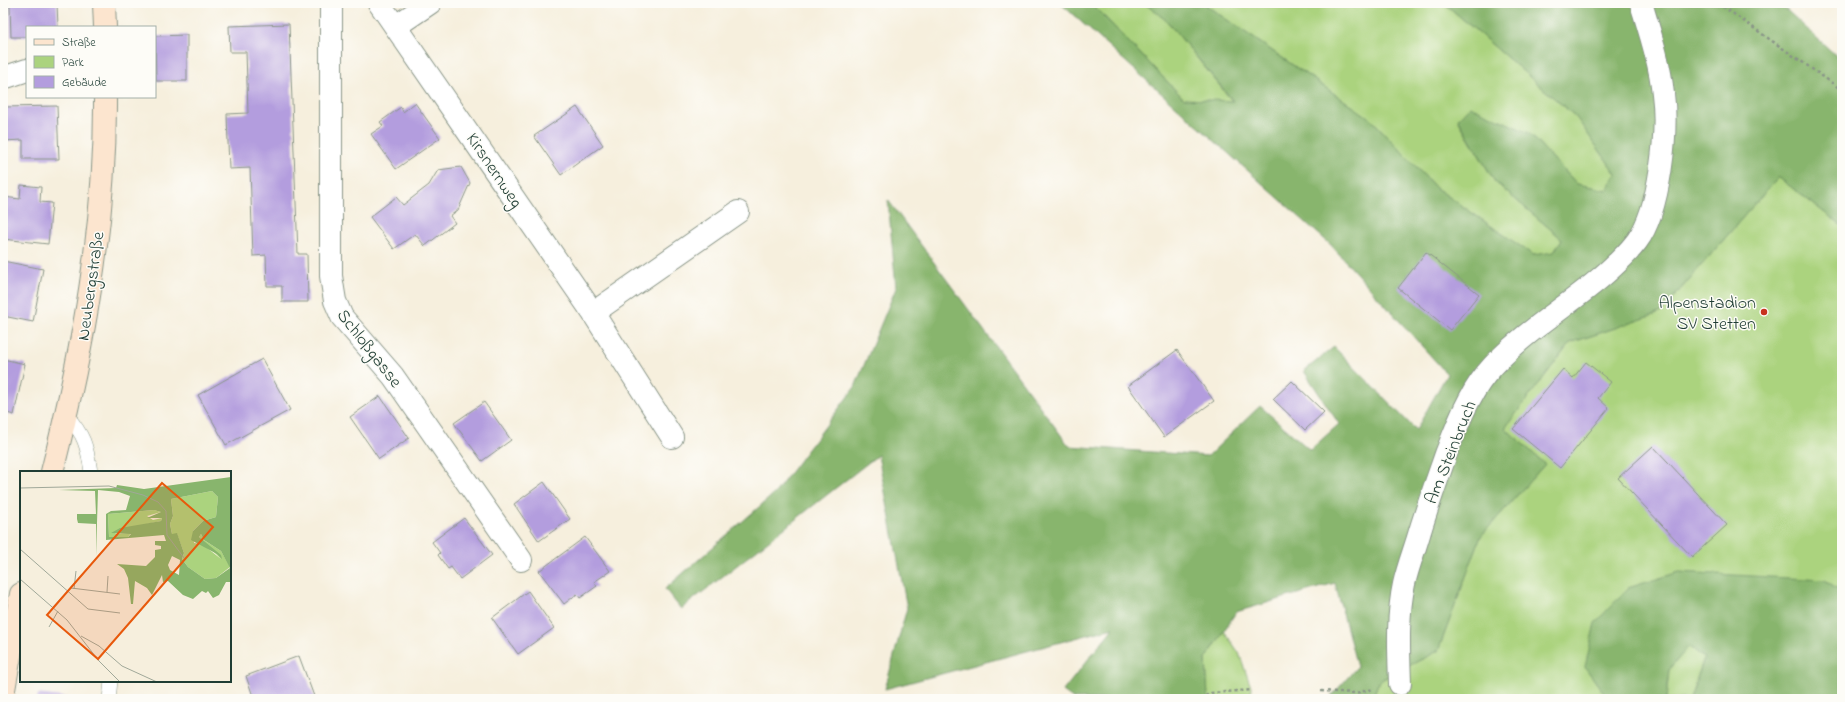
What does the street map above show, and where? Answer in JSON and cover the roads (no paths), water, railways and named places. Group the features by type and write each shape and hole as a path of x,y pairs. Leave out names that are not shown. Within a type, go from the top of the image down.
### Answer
{"street":[{"path":"104,3 105,26"},
{"name":"Schloßgasse","path":"331,3 331,276 335,301 342,316 393,376 521,560"},
{"name":"Kirsnernweg","path":"379,3 594,313 672,437"},
{"path":"396,26 430,3"},
{"name":"Am Steinbruch","path":"1400,684 1399,635 1404,584 1429,501 1459,420 1470,399 1486,375 1506,354 1531,331 1598,280 1617,263 1638,240 1649,217 1656,194 1661,163 1664,128 1664,95 1660,69 1641,3"},
{"path":"3,78 26,70"},
{"name":"Neubergstraße","path":"52,471 87,314 104,179 105,98"},
{"path":"594,313 738,212"},
{"path":"3,695 20,600"}],"lane":[{"path":"66,414 80,430 91,471"},
{"path":"109,699 111,682"}],"place":[{"name":"Alpenstadion SV Stetten","path":"1764,312"}]}
